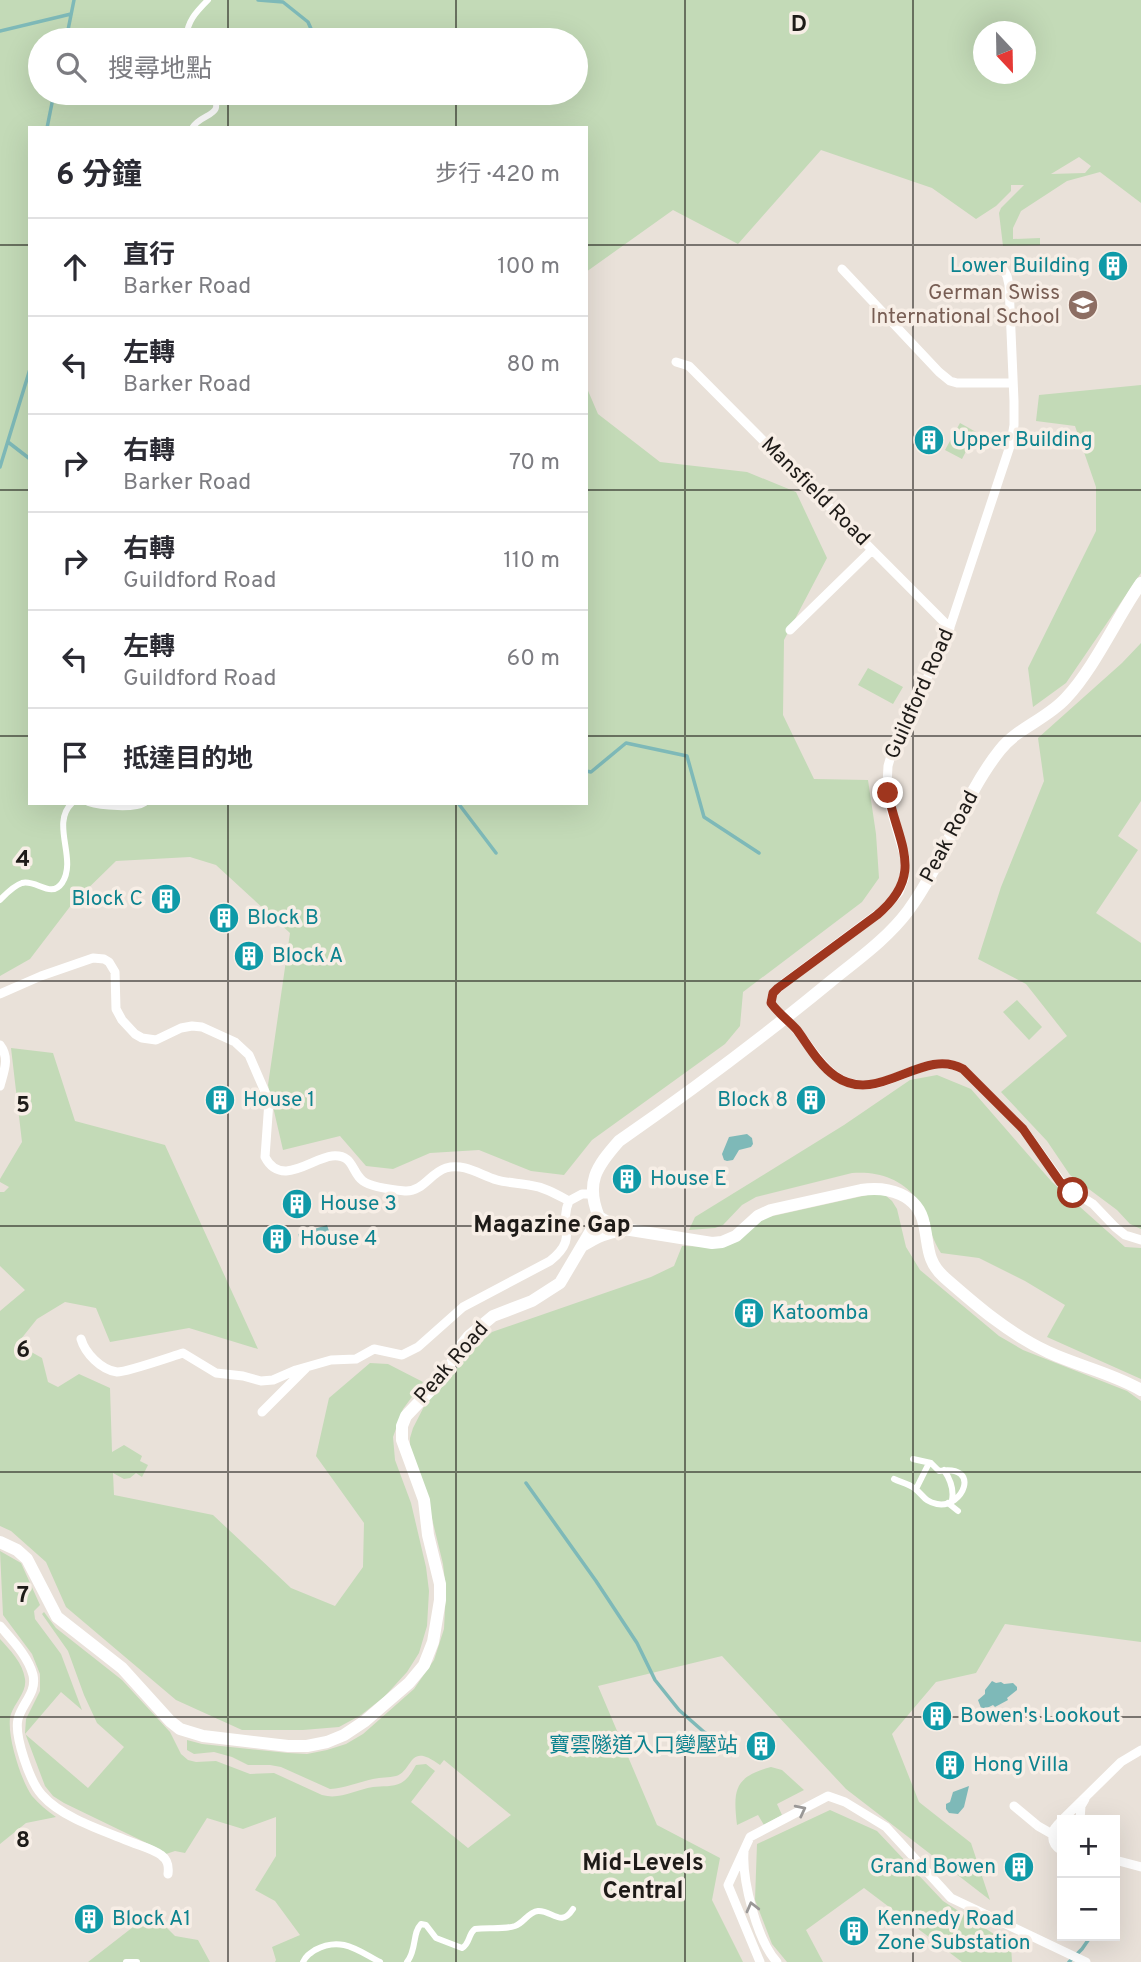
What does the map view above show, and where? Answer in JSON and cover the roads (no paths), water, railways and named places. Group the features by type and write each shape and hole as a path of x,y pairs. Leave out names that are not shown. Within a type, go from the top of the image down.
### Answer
{"main road":[{"name":"Peak Road","path":"592,1194 595,1174 602,1160 619,1141 785,1018 883,938 907,912 931,876 976,787 1001,748 1054,710 1074,690 1141,583"},
{"path":"592,1194 599,1217 618,1228 717,1243 736,1236 758,1216 771,1210 861,1190 893,1191 908,1198 919,1210 925,1225 928,1250 939,1272 1002,1325 1046,1351 1141,1390"},
{"name":"Peak Road","path":"0,1542 17,1550 27,1559 57,1618 122,1668 180,1729 204,1736 288,1745 316,1745 336,1739 365,1721 409,1683 424,1665 433,1642 440,1584 428,1535 424,1500 402,1440 404,1421 414,1407 442,1380 464,1342 475,1330 493,1317 532,1301 560,1283 599,1217"},
{"path":"581,1247 598,1236 634,1230"}],"street":[{"path":"187,28 208,0"},
{"path":"193,126 197,121 211,114 216,105"},
{"path":"842,269 950,381 1013,383"},
{"name":"Guildford Road","path":"785,1018 771,1003 773,993 877,915 891,903 901,886 905,858 888,793 890,757 900,730 937,660 950,628 1011,443 1014,425 1009,285 1003,269"},
{"name":"Mansfield Road","path":"676,362 689,366 950,628"},
{"path":"790,630 872,550"},
{"path":"0,900 21,883 33,883 49,890 61,884 67,862 64,817 70,805"},
{"path":"97,805 140,805"},
{"path":"0,994 93,958 104,959 115,972 117,1009 122,1020 135,1034 156,1040 181,1028 192,1026 202,1027 235,1042 249,1055 270,1101 265,1157 274,1169 292,1170 334,1156 343,1157 354,1166 359,1178 369,1184 414,1191 444,1168 463,1167 507,1183 539,1186 569,1200"},
{"path":"785,1018 827,1069 852,1084 877,1084 938,1064 954,1065 963,1069 1023,1129 1064,1186 1093,1204 1119,1231 1141,1240"},
{"path":"0,1045 6,1055 0,1086"},
{"path":"81,1339 84,1349 103,1367 117,1372 183,1353 216,1373 261,1381 282,1377 307,1366 331,1360 356,1359 374,1349 402,1354 418,1347 463,1307 558,1255 568,1238 565,1209 569,1200 582,1194 592,1194"},
{"path":"262,1412 307,1366"},
{"path":"913,1459 929,1462 936,1470 950,1469 965,1477 963,1489 950,1503"},
{"path":"916,1489 929,1462"},
{"path":"944,1470 952,1488 953,1497 950,1503"},
{"path":"894,1479 916,1489 923,1499 934,1503 950,1503 958,1511"},
{"path":"0,1626 22,1652 33,1676 31,1693 17,1726 36,1787 60,1810 160,1854 168,1864 169,1874"},
{"path":"1068,1815 1121,1762 1141,1750"},
{"path":"1080,1815 1081,1806 1090,1791"},
{"path":"760,1962 728,1885 750,1837 828,1796 845,1802 886,1827 951,1898 1084,1961"},
{"path":"1014,1806 1052,1834"},
{"path":"1057,1824 1052,1834 1057,1847"},
{"path":"745,1846 744,1860 752,1909 767,1948 777,1962"},
{"path":"1120,1861 1141,1867"},
{"path":"407,1962 414,1950 417,1928 421,1924 426,1925 436,1938 462,1948 475,1929 515,1926 536,1911 563,1918 573,1909"},
{"path":"303,1962 310,1953 331,1944 351,1947 380,1962"},
{"path":"126,1962 137,1962"}],"water":[{"path":"747,1134 752,1138 751,1147 739,1150 733,1160 724,1160 722,1154 729,1137"},
{"path":"327,1225 330,1234 301,1244 298,1234"},
{"path":"992,1681 1013,1683 1017,1690 1008,1700 995,1707 993,1705 981,1708 978,1700"},
{"path":"969,1786 964,1807 958,1814 949,1813 946,1804 950,1802 953,1792"}],"waterway":[{"path":"68,28 74,0"},
{"path":"258,0 283,2 308,22 311,28"},
{"path":"0,31 71,14"},
{"path":"47,126 52,105"},
{"path":"0,467 28,376"},
{"path":"8,442 28,457"},
{"path":"588,771 591,772 626,743 687,756 704,817 759,853"},
{"path":"460,805 496,853"},
{"path":"526,1483 637,1643 655,1680 679,1710 704,1732 723,1743"},
{"path":"1069,1962 1088,1941"}],"place":[{"name":"Lower Building","path":"1113,266"},
{"name":"German Swiss International School","path":"1083,305"},
{"name":"Upper Building","path":"929,440"},
{"name":"Block C","path":"166,899"},
{"name":"Block B","path":"224,918"},
{"name":"Block A","path":"249,956"},
{"name":"House 1","path":"220,1100"},
{"name":"Block 8","path":"811,1100"},
{"name":"House E","path":"627,1179"},
{"name":"House 3","path":"297,1204"},
{"name":"House 4","path":"277,1239"},
{"name":"Katoomba","path":"749,1313"},
{"name":"Bowen's Lookout","path":"937,1716"},
{"name":"寶雲隧道入口變壓站","path":"761,1746"},
{"name":"Hong Villa","path":"950,1765"},
{"name":"Grand Bowen","path":"1019,1867"},
{"name":"Block A1","path":"89,1919"},
{"name":"Kennedy Road Zone Substation","path":"854,1931"}],"district":[{"name":"Magazine Gap","path":"552,1226"},
{"name":"Mid-Levels Central","path":"643,1878"}]}
